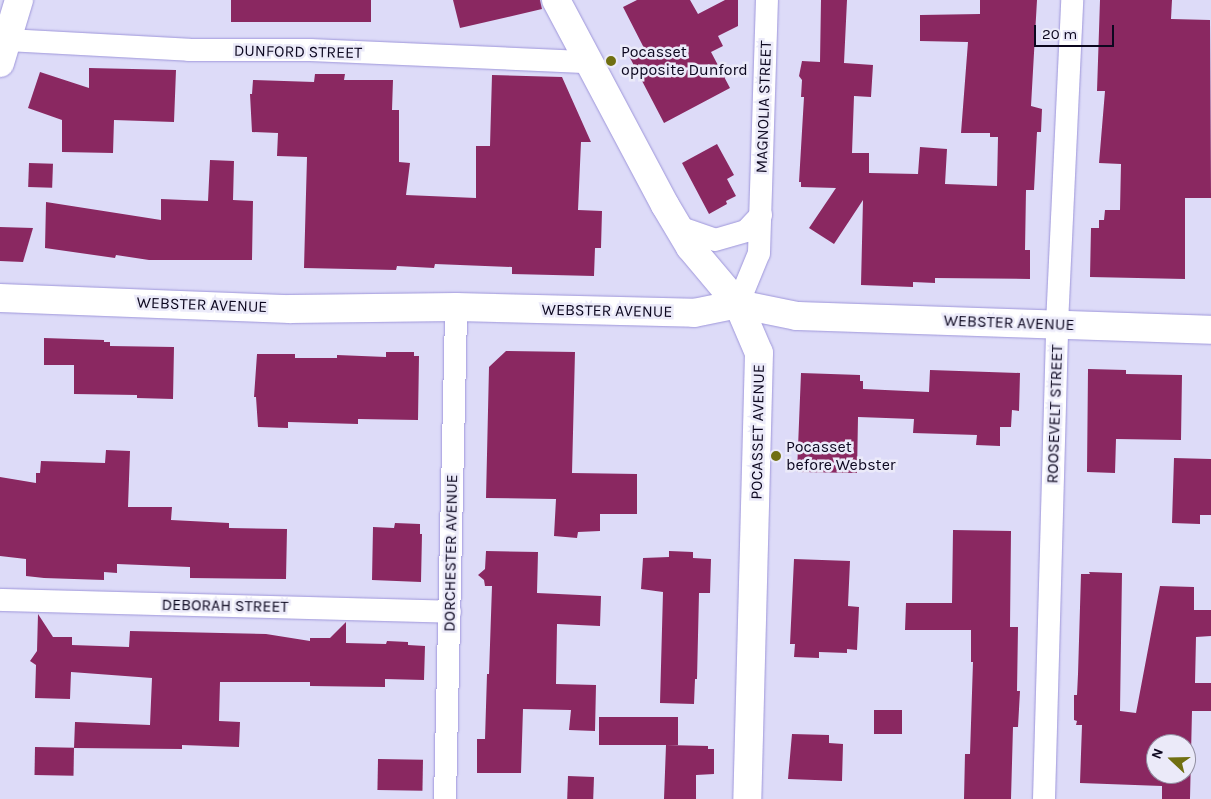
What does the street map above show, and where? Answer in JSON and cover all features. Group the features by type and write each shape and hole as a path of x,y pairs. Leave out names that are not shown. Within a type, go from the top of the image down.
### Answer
{"street":[{"path":"4,52 19,0"},
{"name":"POCASSET AVENUE","path":"556,0 678,227 690,247 738,304 760,353 747,799"},
{"name":"MAGNOLIA STREET","path":"738,304 758,253 761,215 767,0"},
{"name":"ROOSEVELT STREET","path":"1044,799 1058,324 1072,0"},
{"name":"DUNFORD STREET","path":"4,52 310,50 589,62"},
{"path":"678,227 715,240 746,232 761,215"},
{"name":"WEBSTER AVENUE","path":"0,298 290,309 456,307 694,313 738,304 797,316 1211,330"},
{"name":"DORCHESTER AVENUE","path":"446,799 456,307"},
{"name":"DEBORAH STREET","path":"0,600 450,612"}],"building":[{"path":"231,0 371,0 371,22 231,22"},
{"path":"453,0 540,0 542,9 460,28"},
{"path":"637,0 690,0 698,14 725,0 738,0 738,26 718,36 723,46 711,52 730,88 664,123 629,56 644,48 623,7"},
{"path":"821,0 847,0 844,63 873,65 871,97 854,96 852,153 869,153 869,173 918,174 920,147 947,149 945,184 997,186 998,137 990,137 990,133 961,133 968,42 920,41 920,15 980,14 980,0 1037,0 1031,106 1042,109 1041,132 1037,132 1034,190 1026,190 1025,250 1030,250 1030,279 935,278 935,283 913,282 913,287 861,285 863,200 834,244 809,228 836,188 801,187 801,182 799,182 804,97 801,97 802,80 799,76 802,61 820,62"},
{"path":"1100,0 1172,0 1171,19 1210,20 1211,198 1185,198 1185,279 1090,277 1091,228 1099,228 1099,220 1104,220 1105,210 1120,210 1121,164 1099,163 1105,91 1097,91"},
{"path":"89,68 176,70 174,122 114,120 113,153 62,152 62,120 28,108 40,72 89,88"},
{"path":"315,74 345,74 344,80 393,80 392,110 399,110 399,162 410,163 406,195 476,198 476,146 490,146 492,75 562,77 591,142 581,142 578,210 602,211 601,248 595,248 594,276 512,274 512,267 435,264 434,268 397,266 396,270 304,268 307,157 277,156 278,133 252,132 250,94 252,94 253,80 314,82"},
{"path":"717,144 734,175 727,179 736,196 726,201 727,204 709,214 682,163"},
{"path":"210,160 234,161 233,200 253,201 252,260 149,260 116,255 115,258 45,248 46,202 161,220 161,199 208,201"},
{"path":"29,163 53,164 52,188 28,187"},
{"path":"0,227 33,228 23,262 0,261"},
{"path":"44,338 104,340 104,342 110,342 110,346 174,347 173,399 137,398 137,395 74,394 74,365 44,365"},
{"path":"506,351 575,352 572,473 637,474 637,514 600,514 600,531 578,532 577,538 554,536 556,499 486,498 489,367"},
{"path":"386,352 414,352 414,356 419,356 418,420 358,419 358,424 288,422 288,428 258,427 256,397 254,397 257,354 295,354 295,358 337,358 337,355 386,357"},
{"path":"1088,369 1126,370 1126,374 1182,375 1181,440 1116,439 1115,473 1087,472"},
{"path":"930,370 1020,373 1019,411 1012,410 1011,427 1000,427 1000,446 976,445 977,435 913,433 914,419 858,417 857,473 797,472 801,373 860,375 860,381 863,381 863,389 929,392"},
{"path":"106,450 130,451 128,507 172,507 171,520 229,523 229,528 287,529 286,579 190,578 190,567 117,564 117,573 104,572 104,580 44,578 26,576 26,559 0,556 0,477 36,483 36,473 40,473 41,461 105,463"},
{"path":"1174,458 1211,459 1211,515 1200,515 1200,524 1172,523"},
{"path":"395,523 420,524 420,534 422,534 421,582 372,580 373,527 394,528"},
{"path":"953,530 1011,531 1010,627 1018,627 1017,691 1020,691 1018,727 1013,727 1011,799 964,799 965,754 970,754 973,662 971,662 971,630 905,630 906,603 952,603"},
{"path":"486,551 538,552 537,593 601,596 600,626 557,624 556,684 596,685 595,731 569,730 571,710 523,709 521,773 477,773 477,739 485,739 487,674 489,674 492,586 485,586 484,580 478,575 485,569"},
{"path":"669,551 693,552 693,558 711,559 710,593 699,593 697,679 695,679 694,704 660,703 663,592 641,589 643,558 669,557"},
{"path":"794,559 850,561 848,606 859,607 857,650 847,649 847,653 819,652 819,658 794,657 795,644 790,644"},
{"path":"1089,572 1122,573 1120,711 1136,713 1160,586 1194,587 1194,610 1211,610 1211,636 1196,637 1195,683 1211,683 1211,711 1192,711 1191,734 1146,734 1146,784 1190,784 1190,799 1162,799 1162,786 1080,783 1082,725 1076,725 1077,721 1074,720 1074,695 1077,695 1081,574 1090,574"},
{"path":"38,614 53,637 72,637 72,645 129,647 130,631 266,634 310,641 310,638 330,638 346,622 346,643 386,644 387,641 408,642 408,645 425,646 424,680 385,679 385,687 310,686 310,682 220,682 219,721 240,722 239,747 182,745 182,749 74,748 75,722 150,725 152,678 71,672 70,699 35,698 36,665 30,661 37,651"},
{"path":"874,710 902,710 902,734 874,734"},
{"path":"599,717 678,717 678,745 599,745"},
{"path":"792,734 829,735 829,743 843,744 842,781 788,779"},
{"path":"666,745 708,746 708,749 714,749 714,774 696,775 696,799 664,799"},
{"path":"35,747 74,748 74,776 35,775"},
{"path":"378,759 423,760 422,791 377,790"},
{"path":"568,776 594,777 593,799 567,799"}],"place":[{"name":"Pocasset opposite Dunford","path":"611,61"},
{"name":"Pocasset before Webster","path":"776,456"}]}
